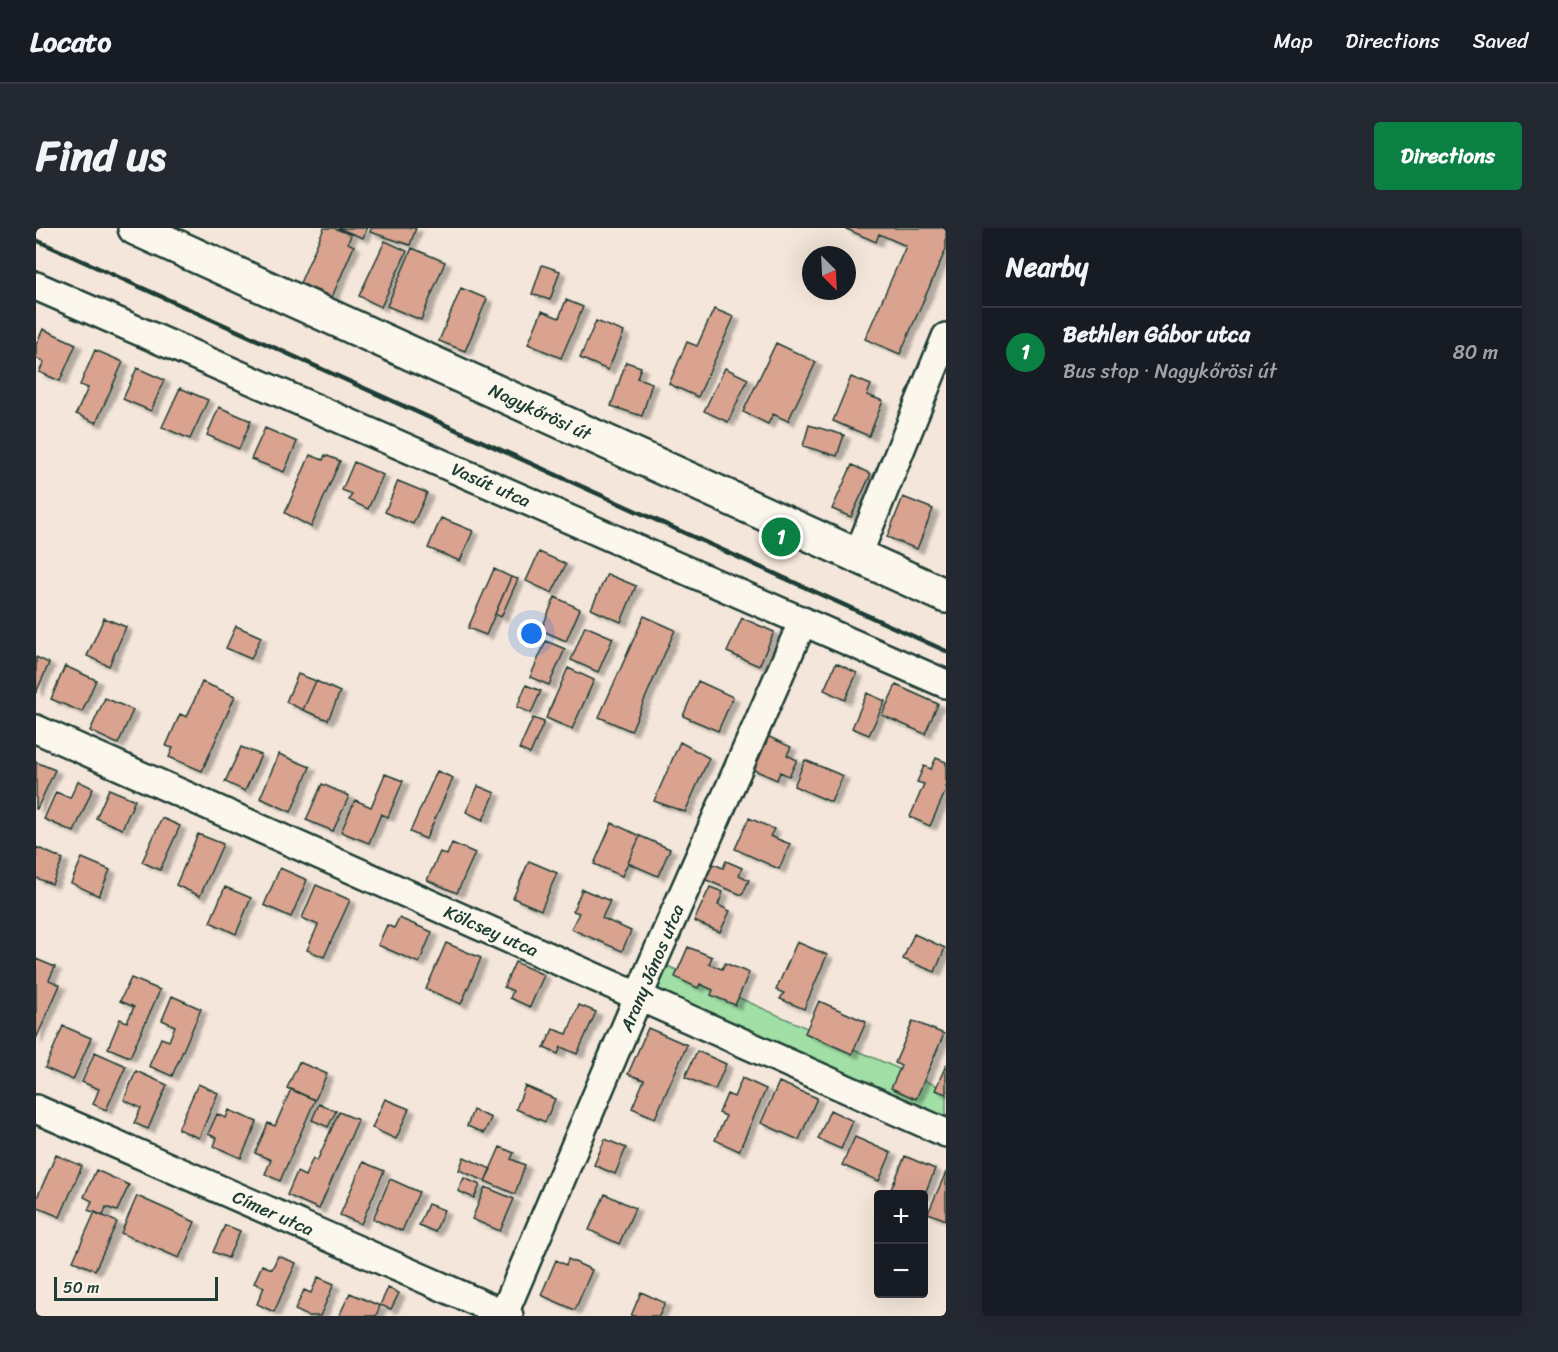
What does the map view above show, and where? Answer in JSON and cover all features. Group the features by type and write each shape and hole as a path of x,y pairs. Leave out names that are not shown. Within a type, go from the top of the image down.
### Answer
{"main road":[{"name":"Nagykőrösi út","path":"135,228 946,596"}],"street":[{"name":"Vasút utca","path":"36,286 946,684"},
{"path":"857,557 946,337"},
{"name":"Arany János utca","path":"505,1315 654,960 803,621"},
{"name":"Kölcsey utca","path":"36,729 946,1133"},
{"name":"Címer utca","path":"36,1109 505,1315"}],"green space":[{"path":"654,960 946,1090 946,1133 640,997"}],"building":[{"path":"324,228 334,228 351,235 348,243 354,246 332,297 300,283"},
{"path":"338,228 367,228 363,238"},
{"path":"371,228 416,228 410,245 370,232"},
{"path":"844,228 946,228 946,249 900,354 865,339 906,246 879,234 876,242"},
{"path":"385,241 407,251 381,307 359,296"},
{"path":"412,248 445,262 421,320 387,306"},
{"path":"542,265 560,271 550,300 532,294"},
{"path":"461,288 487,299 465,351 439,341"},
{"path":"566,300 583,307 561,358 528,344 542,311 559,318"},
{"path":"714,309 734,317 698,397 669,384 687,342 697,346"},
{"path":"596,321 624,332 608,370 580,358"},
{"path":"43,329 76,344 60,381 39,372 44,362 36,358 36,345"},
{"path":"776,343 816,362 788,421 773,414 768,424 743,412"},
{"path":"95,350 123,362 96,423 76,414 88,388 80,385"},
{"path":"626,362 641,367 637,378 652,383 642,416 611,406"},
{"path":"137,368 164,380 151,411 123,399"},
{"path":"725,368 748,379 728,422 704,411"},
{"path":"851,377 871,385 867,395 883,401 869,436 833,421"},
{"path":"180,388 208,400 190,439 162,427"},
{"path":"219,407 251,421 239,449 207,435"},
{"path":"809,425 844,435 837,456 803,446"},
{"path":"265,428 297,442 284,472 251,459"},
{"path":"310,455 323,460 325,455 340,461 311,527 285,513"},
{"path":"354,462 383,475 368,509 349,500 352,494 342,490"},
{"path":"852,465 871,474 851,517 832,509"},
{"path":"398,481 427,493 413,524 385,512"},
{"path":"903,497 933,509 917,549 887,537"},
{"path":"441,518 473,531 460,561 428,548"},
{"path":"539,552 566,564 552,593 526,581"},
{"path":"494,569 511,577 486,635 468,628"},
{"path":"607,574 636,586 621,622 591,609"},
{"path":"511,577 518,579 501,617 495,614"},
{"path":"555,597 580,609 566,641 541,630"},
{"path":"644,616 675,630 631,731 599,717"},
{"path":"104,618 126,627 109,666 87,656"},
{"path":"742,618 774,632 759,666 727,652"},
{"path":"236,626 261,637 251,659 226,648"},
{"path":"585,626 613,638 598,672 571,660"},
{"path":"546,641 565,649 549,685 530,677"},
{"path":"36,657 49,663 36,693"},
{"path":"836,663 857,673 845,700 824,690"},
{"path":"65,666 96,680 82,712 51,699"},
{"path":"568,668 594,680 572,729 546,718"},
{"path":"298,674 316,681 303,710 286,702"},
{"path":"316,681 340,692 328,720 303,710"},
{"path":"698,681 733,697 718,731 683,716"},
{"path":"202,682 235,696 202,771 169,757 173,748 166,746 180,714 187,717"},
{"path":"526,685 541,691 531,713 517,707"},
{"path":"896,685 938,704 925,734 882,715"},
{"path":"867,693 885,701 869,735 852,728"},
{"path":"105,698 133,710 118,744 90,731"},
{"path":"533,718 544,722 530,754 519,749"},
{"path":"765,735 791,747 787,755 797,760 789,776 780,772 777,780 750,768"},
{"path":"680,742 709,758 685,812 654,801"},
{"path":"241,747 261,755 245,791 225,782"},
{"path":"279,754 310,767 291,812 260,798"},
{"path":"936,758 946,762 946,790 930,826 910,817 924,784 917,782 924,766 931,769"},
{"path":"805,760 843,776 831,802 794,786"},
{"path":"36,762 55,770 37,809 36,809"},
{"path":"437,771 453,778 426,839 410,832"},
{"path":"385,774 403,781 388,817 381,814 369,843 341,832 355,800 371,807"},
{"path":"78,781 93,788 74,832 44,819 56,792 70,798"},
{"path":"322,784 349,796 333,831 306,820"},
{"path":"478,786 495,793 483,820 466,812"},
{"path":"109,789 135,800 122,829 96,818"},
{"path":"162,818 180,826 160,870 142,862"},
{"path":"749,818 774,829 770,836 790,844 779,869 735,849"},
{"path":"612,823 640,836 622,876 594,864"},
{"path":"198,834 223,844 200,896 176,885"},
{"path":"640,836 670,849 658,876 628,863"},
{"path":"452,843 475,853 457,893 427,880 440,852 447,855"},
{"path":"36,847 63,859 52,884 36,878"},
{"path":"82,858 110,870 99,896 71,883"},
{"path":"529,861 557,873 541,910 513,898"},
{"path":"726,861 742,868 739,875 749,880 742,895 704,879 711,863 723,868"},
{"path":"280,868 307,880 291,917 264,905"},
{"path":"316,885 350,900 324,957 307,950 318,925 302,918"},
{"path":"225,887 251,898 236,934 210,922"},
{"path":"710,887 723,892 718,905 730,911 720,932 694,921"},
{"path":"582,889 610,901 602,918 631,931 622,951 571,929 579,913 573,911"},
{"path":"399,918 432,932 419,963 378,945 387,925 394,928"},
{"path":"914,934 945,948 935,972 903,959"},
{"path":"797,942 827,955 804,1009 780,999 784,993 776,990"},
{"path":"446,943 481,958 461,1004 426,989"},
{"path":"688,947 712,957 709,964 722,969 725,963 749,973 735,1005 711,995 713,990 700,984 698,988 675,977"},
{"path":"36,959 55,967 49,980 60,985 36,1039"},
{"path":"515,962 544,975 530,1007 510,998 513,991 504,987"},
{"path":"131,978 160,990 130,1057 108,1048 120,1019 127,1022 134,1007 120,1001"},
{"path":"172,996 201,1009 172,1076 149,1066 161,1038 169,1041 175,1026 162,1020"},
{"path":"819,1001 866,1022 852,1054 805,1033"},
{"path":"579,1005 596,1012 577,1054 561,1047 558,1054 544,1048 553,1029 567,1034"},
{"path":"913,1021 944,1034 916,1099 891,1088 901,1066 895,1063"},
{"path":"63,1026 91,1038 73,1080 45,1068"},
{"path":"648,1028 687,1045 655,1118 632,1108 644,1080 628,1074"},
{"path":"697,1051 726,1064 715,1090 685,1077"},
{"path":"95,1052 126,1066 106,1110 93,1104 99,1089 82,1082"},
{"path":"299,1062 327,1074 315,1100 287,1088"},
{"path":"946,1065 946,1094 935,1090"},
{"path":"136,1071 167,1085 148,1129 134,1123 141,1108 124,1100"},
{"path":"742,1078 766,1089 739,1151 715,1140 726,1116 719,1113 727,1094 734,1097"},
{"path":"779,1082 817,1098 799,1140 761,1123"},
{"path":"198,1084 218,1093 199,1138 178,1129"},
{"path":"525,1086 555,1099 545,1122 516,1109"},
{"path":"291,1089 315,1100 280,1181 265,1174 271,1160 255,1153 268,1123 275,1126"},
{"path":"385,1099 409,1109 396,1139 372,1128"},
{"path":"319,1104 336,1111 328,1127 312,1120"},
{"path":"229,1110 257,1122 241,1158 214,1146 217,1138 208,1134 217,1114 226,1118"},
{"path":"473,1110 491,1118 484,1133 467,1126"},
{"path":"830,1110 853,1121 841,1149 818,1139"},
{"path":"339,1112 358,1120 319,1209 287,1195 297,1172 305,1176 313,1158 317,1161"},
{"path":"855,1137 891,1153 879,1181 842,1165"},
{"path":"605,1139 626,1148 615,1174 594,1165"},
{"path":"500,1147 514,1153 511,1159 525,1165 515,1194 485,1181"},
{"path":"56,1155 82,1166 60,1217 36,1207 36,1200"},
{"path":"905,1156 935,1169 926,1190 891,1190"},
{"path":"464,1157 491,1169 485,1181 459,1170"},
{"path":"363,1162 384,1171 361,1224 340,1215"},
{"path":"96,1170 129,1185 117,1211 106,1207 103,1216 88,1210 92,1201 84,1197"},
{"path":"946,1172 946,1220 928,1213"},
{"path":"464,1178 480,1185 474,1198 458,1191"},
{"path":"390,1179 419,1192 402,1231 373,1219"},
{"path":"485,1187 514,1199 500,1231 472,1219"},
{"path":"605,1194 635,1208 619,1244 589,1230"},
{"path":"137,1196 195,1222 179,1258 121,1233"},
{"path":"428,1204 444,1210 435,1232 419,1225"},
{"path":"95,1212 117,1222 95,1270 73,1261"},
{"path":"225,1225 240,1231 228,1258 213,1252"},
{"path":"278,1256 296,1263 274,1312 257,1304 264,1287 254,1283 262,1265 272,1269"},
{"path":"568,1259 592,1270 575,1310 541,1295 556,1260 566,1265"},
{"path":"318,1277 334,1284 320,1316 308,1316 295,1310 304,1290 311,1293"},
{"path":"388,1288 399,1293 391,1309 380,1305"},
{"path":"641,1292 665,1303 659,1316 631,1316"},
{"path":"350,1293 380,1306 376,1316 339,1316"}],"railway":[{"path":"36,240 946,651"}],"place":[{"name":"Bethlen Gábor utca","path":"781,537"}]}
